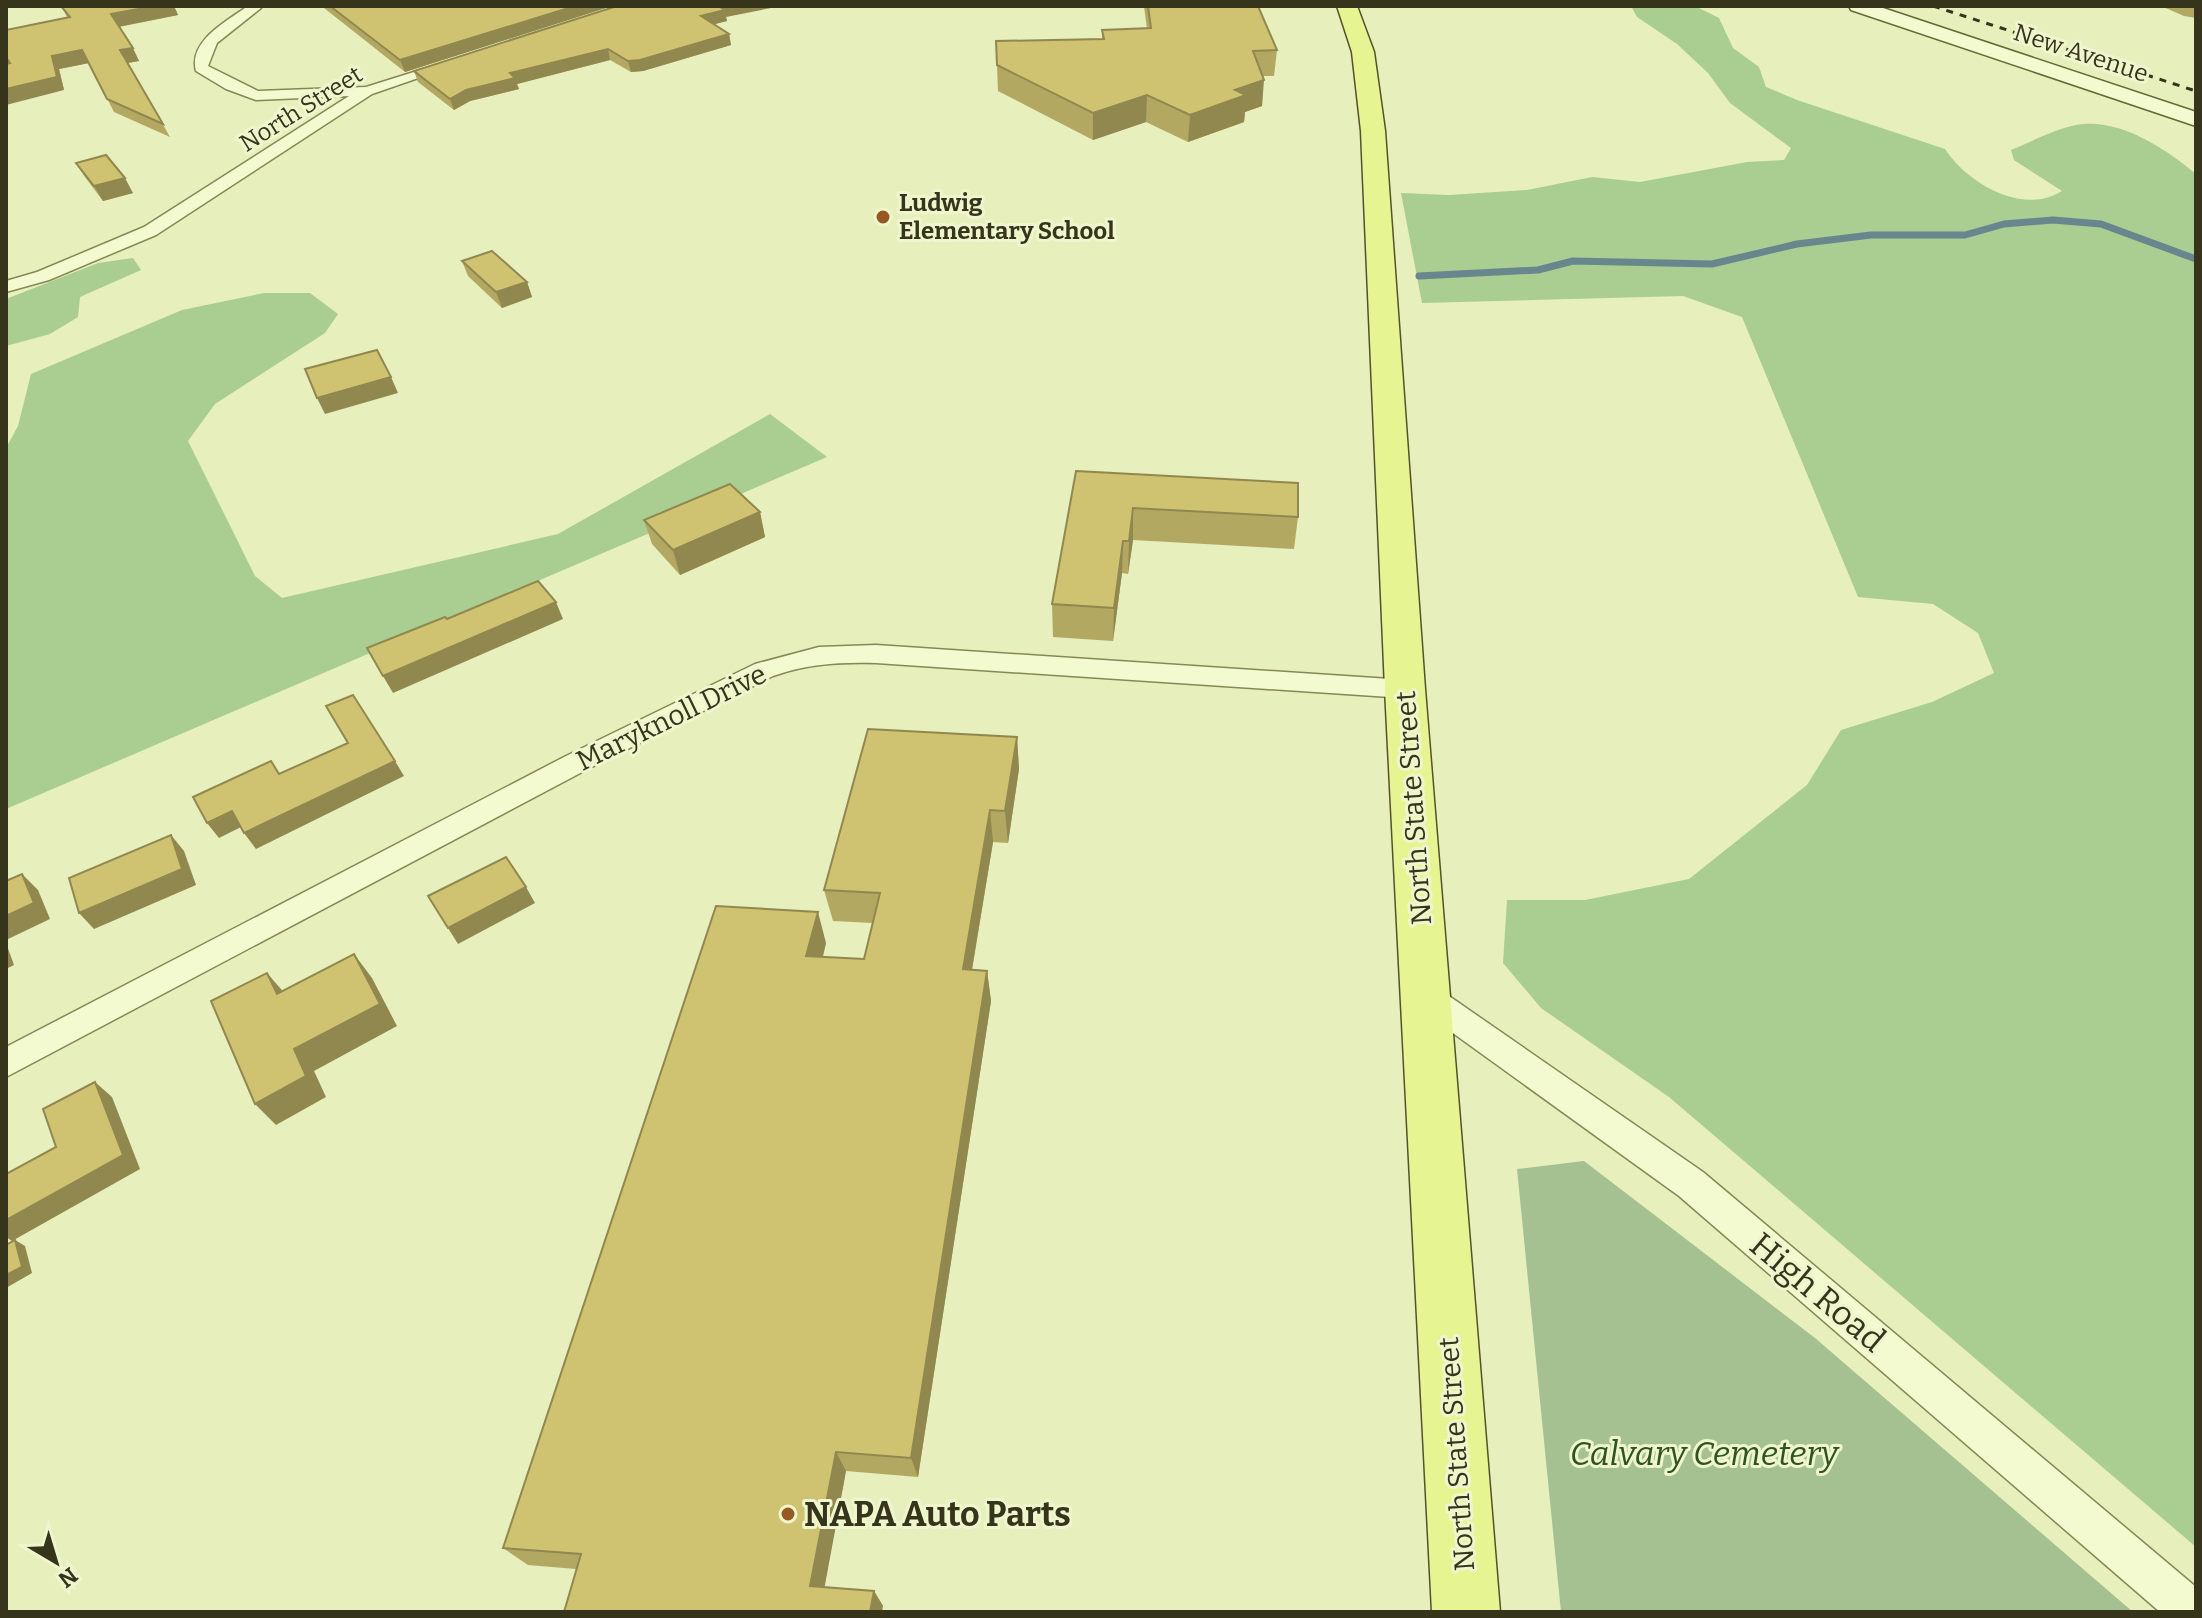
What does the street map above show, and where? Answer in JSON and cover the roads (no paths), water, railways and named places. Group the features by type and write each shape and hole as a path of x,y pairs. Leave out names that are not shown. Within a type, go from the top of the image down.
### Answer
{"main road":[{"name":"North State Street","path":"1347,6 1366,71 1466,1612"},
{"name":"New Avenue","path":"1858,6 2196,119"}],"street":[{"path":"256,7 210,41 203,51 201,68 231,86 256,96 367,91"},
{"name":"North Street","path":"6,287 43,276 150,231 367,91 458,62"},
{"name":"Maryknoll Drive","path":"6,1063 576,763 764,670 793,659 832,653 876,654 1405,689"},
{"name":"High Road","path":"1425,996 1691,1184 2193,1612"}],"waterway":[{"path":"1419,276 1538,270 1573,261 1712,264 1797,244 1871,235 1965,235 2004,224 2053,220 2101,224 2196,259"}],"railway":[{"path":"1933,6 2196,91"}],"place":[{"name":"Ludwig Elementary School","path":"883,217"},
{"name":"NAPA Auto Parts","path":"788,1514"}],"park label":[{"name":"Calvary Cemetery","path":"1704,1453"}]}
